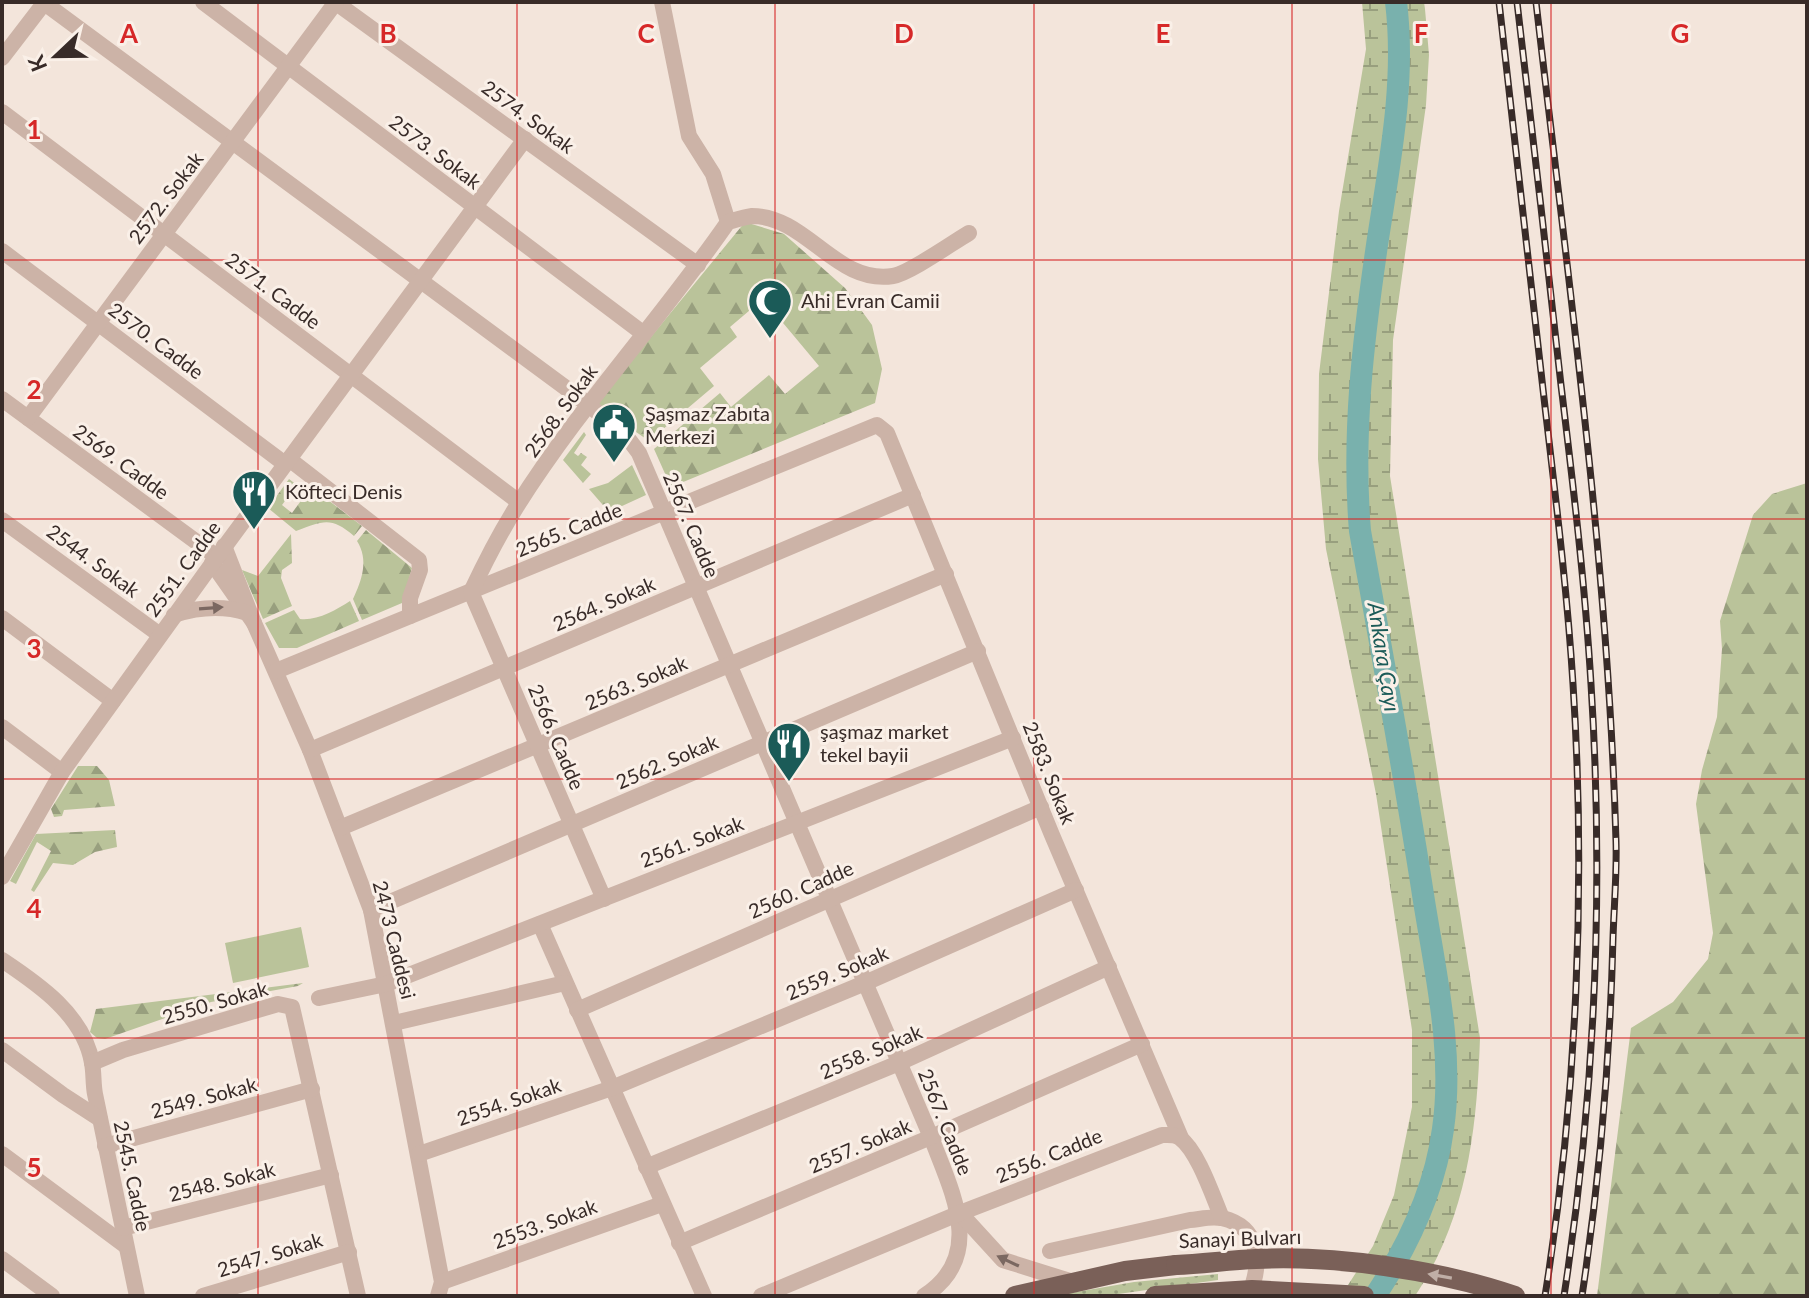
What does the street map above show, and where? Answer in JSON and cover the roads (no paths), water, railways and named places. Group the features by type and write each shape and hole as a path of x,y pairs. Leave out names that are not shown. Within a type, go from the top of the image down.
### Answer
{"main road":[{"name":"Sanayi Bulvarı","path":"1015,1296 1125,1271 1256,1259 1361,1264 1454,1278 1515,1296"},
{"path":"1155,1296 1252,1290 1364,1296"}],"street":[{"path":"2,58 44,2"},
{"name":"2567. Cadde","path":"44,2 589,405 630,441 639,453 931,1137 960,1213"},
{"name":"2573. Sokak","path":"203,2 644,334"},
{"name":"2572. Sokak","path":"28,418 336,2"},
{"name":"2574. Sokak","path":"336,2 698,265"},
{"path":"662,2 689,136 713,174 728,222 753,216 788,225 843,265 874,277 896,275 969,233"},
{"name":"2571. Cadde","path":"2,112 519,502"},
{"name":"2551. Cadde","path":"2,877 62,772 525,139"},
{"name":"2568. Sokak","path":"471,592 519,502 728,222"},
{"name":"2570. Cadde","path":"2,251 419,560 420,570 410,598 410,616"},
{"name":"2569. Cadde","path":"2,399 218,555 250,618"},
{"name":"2565. Cadde","path":"276,671 877,425"},
{"name":"2583. Sokak","path":"877,425 887,433 1181,1138"},
{"name":"2564. Sokak","path":"310,750 913,495"},
{"name":"2544. Sokak","path":"2,520 160,635"},
{"name":"2563. Sokak","path":"340,828 946,574"},
{"name":"2566. Cadde","path":"471,592 604,899"},
{"path":"174,615 223,607 250,618"},
{"path":"2,618 113,701"},
{"name":"2473 Caddesi","path":"250,618 310,750 371,910 419,1154 440,1289 453,1296"},
{"name":"2562. Sokak","path":"371,910 978,651"},
{"path":"2,727 62,772"},
{"name":"2561. Sokak","path":"319,998 386,984 1013,738"},
{"name":"2560. Cadde","path":"577,1010 1041,807"},
{"path":"2,839 16,850"},
{"name":"2559. Sokak","path":"612,1088 865,983 1076,890"},
{"path":"540,924 704,1296"},
{"path":"2,960 39,985 60,1006 81,1036 92,1063"},
{"name":"2558. Sokak","path":"646,1167 899,1063 1109,967"},
{"path":"394,1023 565,983"},
{"name":"2550. Sokak","path":"92,1063 123,1050 285,1004 292,1007 358,1296"},
{"name":"2557. Sokak","path":"679,1243 1142,1044"},
{"path":"2,1050 100,1119"},
{"name":"2545. Cadde","path":"92,1063 105,1146 137,1296"},
{"name":"2554. Sokak","path":"419,1154 612,1088"},
{"name":"2549. Sokak","path":"105,1146 312,1089"},
{"name":"2556. Cadde","path":"761,1296 1150,1138 1173,1135 1181,1138"},
{"path":"1181,1138 1198,1164 1222,1218"},
{"path":"2,1154 126,1246"},
{"name":"2548. Sokak","path":"123,1228 331,1175"},
{"name":"2553. Sokak","path":"440,1289 662,1204"},
{"path":"960,1213 1003,1260 1073,1282"},
{"path":"924,1296 941,1282 955,1259 960,1237 960,1213"},
{"path":"1050,1251 1190,1220 1222,1218 1242,1228 1253,1240 1256,1250 1255,1280 1248,1296"},
{"name":"2547. Sokak","path":"203,1296 349,1252"},
{"path":"2,1259 52,1296"}],"waterway":[{"name":"Ankara Çayı","path":"1375,1296 1409,1237 1427,1195 1439,1151 1446,1100 1445,1043 1438,986 1360,531 1358,495 1358,423 1363,352 1398,93 1396,2"}],"railway":[{"path":"1499,2 1564,576 1577,760 1576,991 1565,1145 1545,1296"},
{"path":"1517,2 1578,534 1595,761 1596,914 1590,1068 1564,1296"},
{"path":"1536,2 1596,526 1612,736 1616,841 1607,1073 1582,1296"}],"place":[{"name":"Ahi Evran Camii","path":"770,340"},
{"name":"Şaşmaz Zabıta Merkezi","path":"614,464"},
{"name":"Köfteci Denis","path":"254,531"},
{"name":"şaşmaz market tekel bayii","path":"789,783"}]}
